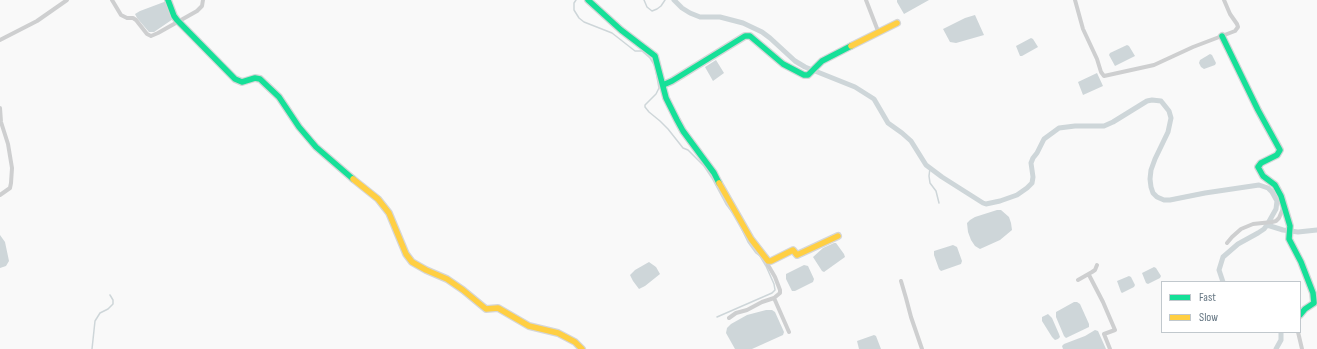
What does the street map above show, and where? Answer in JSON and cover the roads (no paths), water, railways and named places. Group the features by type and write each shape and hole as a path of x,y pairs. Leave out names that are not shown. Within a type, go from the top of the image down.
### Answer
{"street":[{"path":"0,40 37,21 67,0"},
{"path":"112,0 121,15 136,20 149,36 158,33 200,8 203,0"},
{"path":"168,0 174,16 178,21 235,79 242,82 258,78 275,93 285,105 299,127 316,147 341,171 369,191 382,203 389,213 406,254 412,262 447,279 486,309 498,308 529,326 558,333 575,342 582,349"},
{"path":"588,0 621,30 652,53 658,64 666,98 683,131 714,173 751,239 768,261 768,265 780,290 778,295 747,310 736,313 729,318"},
{"path":"866,0 878,31"},
{"path":"1075,0 1085,34 1104,76 1154,65 1193,47 1235,31 1238,27 1224,0"},
{"path":"663,85 669,83 745,36 750,36 783,64 804,75 810,74 816,65 822,61 842,51 858,40 897,23"},
{"path":"1222,36 1258,110 1280,150 1277,155 1261,163 1258,167 1263,176 1275,185 1278,190 1290,228 1288,239 1295,250 1307,277 1315,300 1312,305 1305,309 1301,314"},
{"path":"0,108 1,122 8,144 12,168 10,188 0,195"},
{"path":"1227,243 1241,229 1253,224 1272,222 1279,218 1284,206"},
{"path":"768,261 793,250 797,255 838,236"},
{"path":"1078,280 1089,275 1095,270 1097,265"},
{"path":"1089,275 1116,330 1104,334 1110,349"},
{"path":"901,282 922,349"},
{"path":"774,298 789,332"},
{"path":"1298,333 1302,349"}],"waterway":[{"path":"576,0 574,3 574,10 579,18 584,22 612,33 635,51 642,51 650,58 655,66 659,88 645,107 668,129 683,148 688,150 704,166 726,204 735,216"},
{"path":"644,0 647,7 652,11 661,6 665,0"},
{"path":"674,0 682,8 700,17 720,17 743,23 762,32 795,61 805,67 855,87 874,99 888,123 911,141 926,165 942,177 986,204 1017,195 1032,183 1033,177 1031,163 1033,158 1044,139 1059,128 1075,126 1104,126 1147,101 1161,101 1169,111 1171,118 1168,132 1151,170 1151,187 1153,193 1157,197 1164,200 1170,200 1259,185 1268,188 1277,201 1276,209 1264,229 1238,244 1223,257 1219,270 1223,281"},
{"path":"930,168 930,183 936,191 939,203"},
{"path":"717,317 772,293 775,290 766,266 748,242 737,219"},
{"path":"1267,225 1283,230 1298,232 1317,230"},
{"path":"92,349 95,321 100,313 108,309 113,304 113,300 110,295"},
{"path":"1276,349 1281,340 1281,333"}]}
